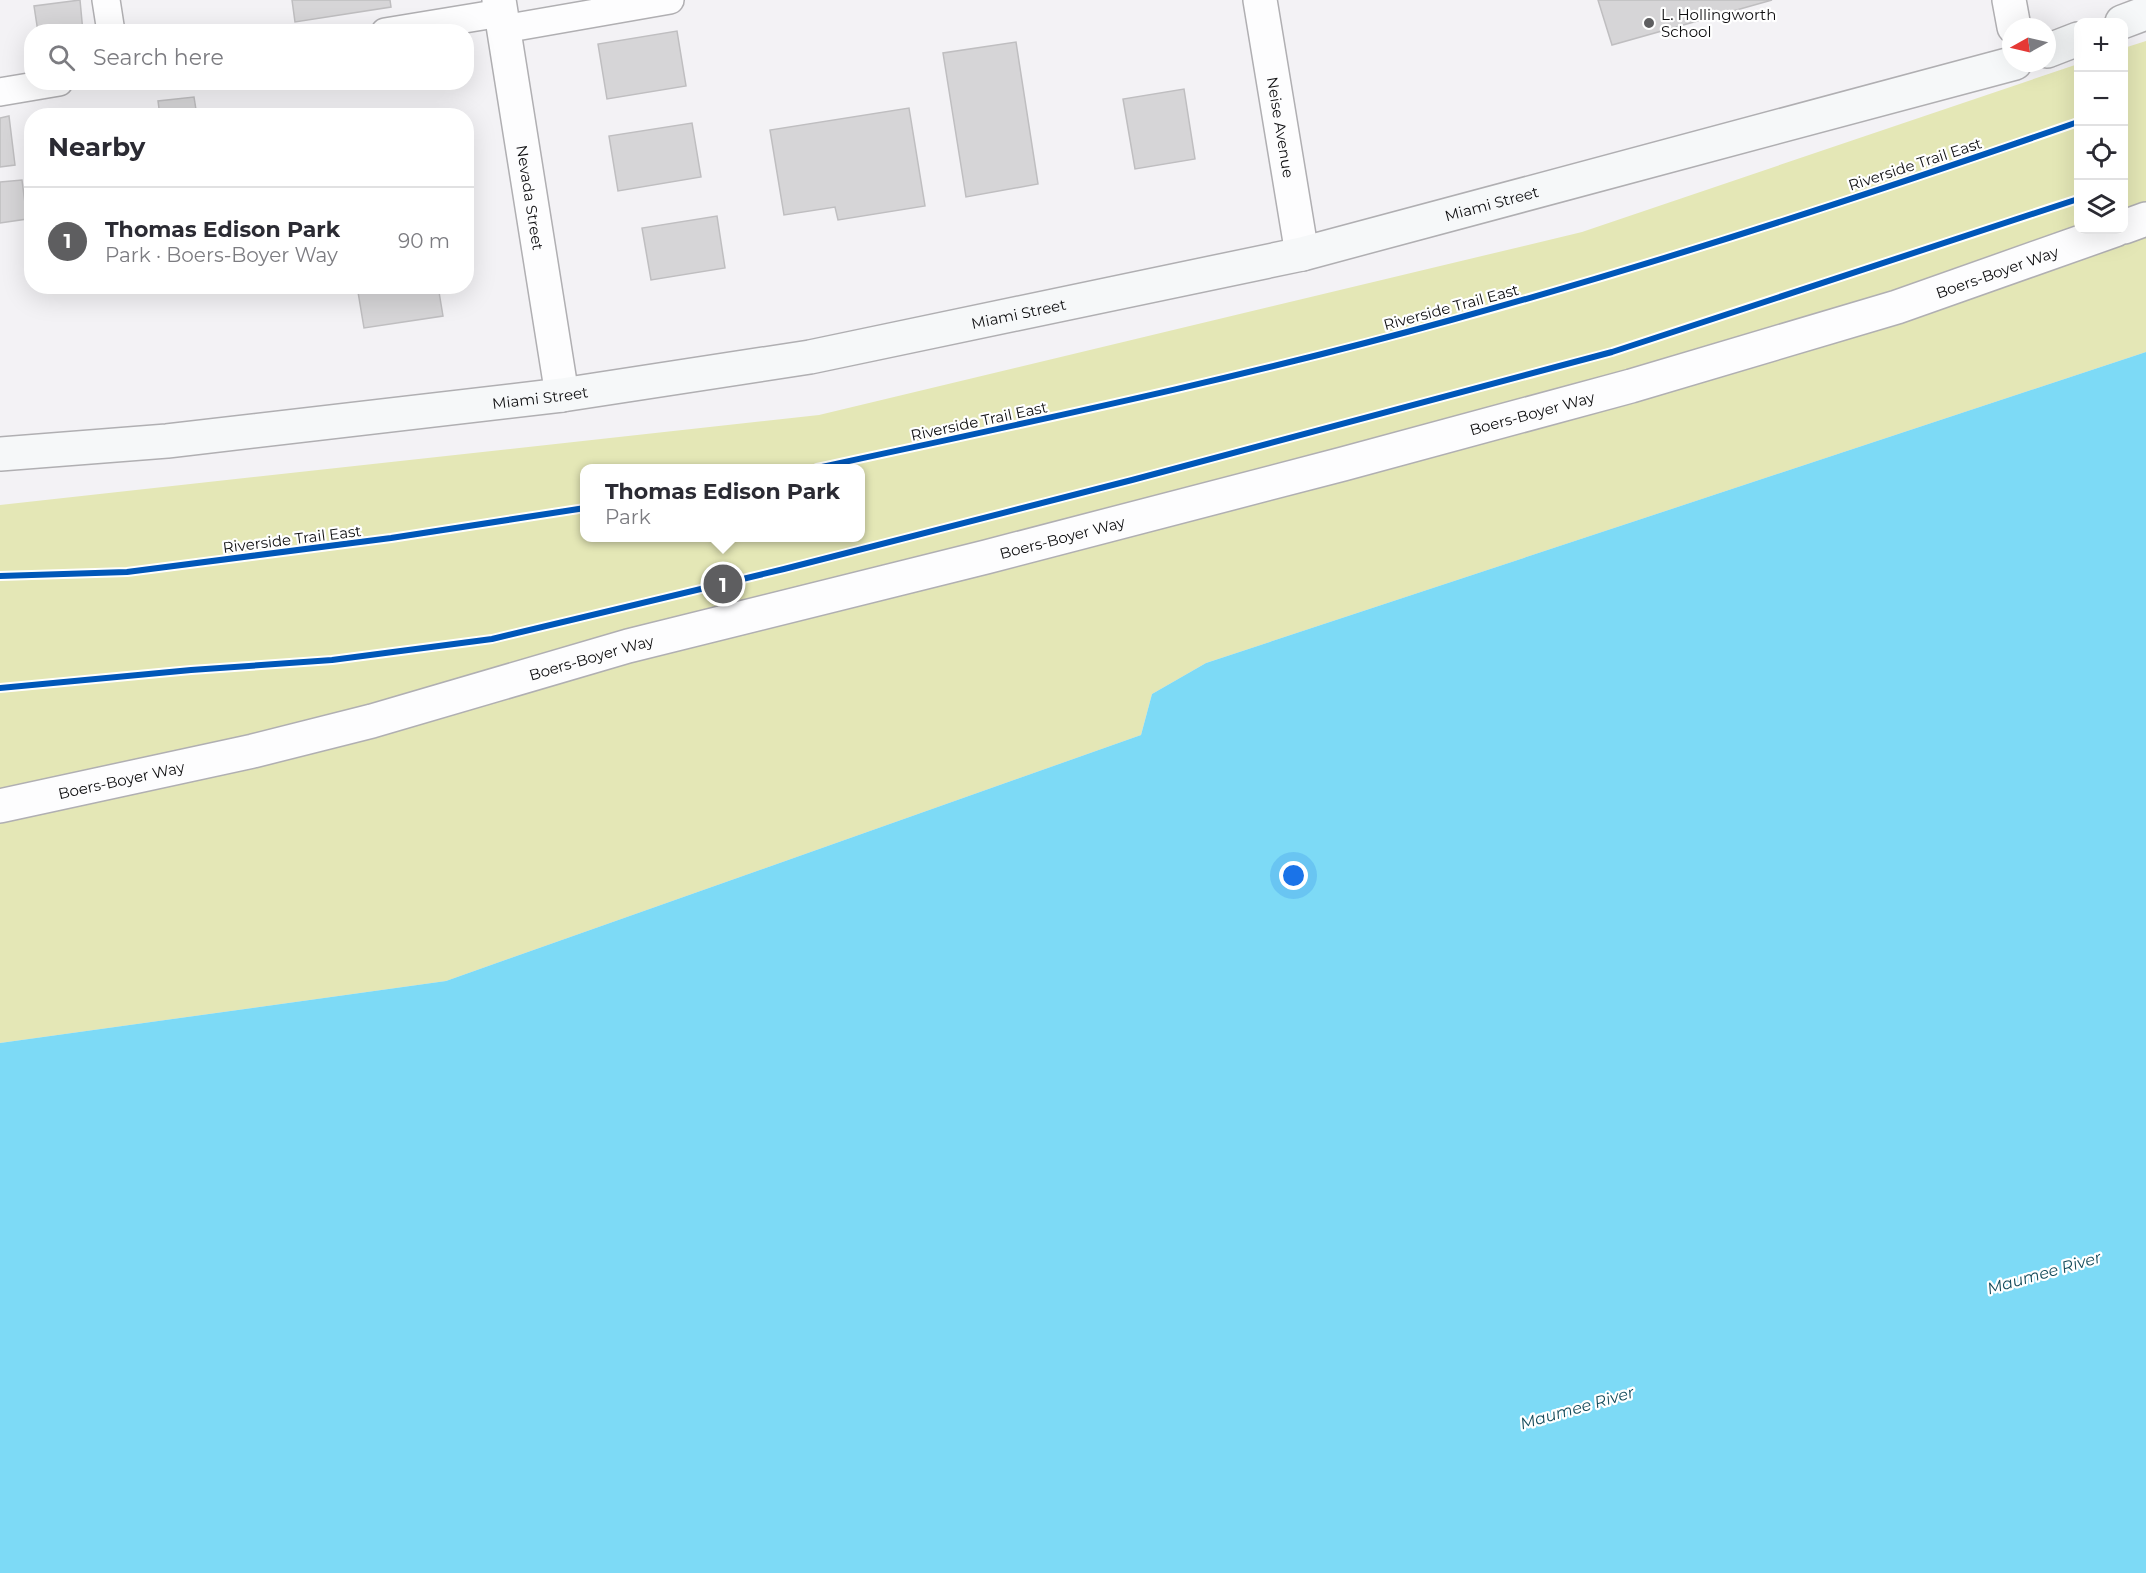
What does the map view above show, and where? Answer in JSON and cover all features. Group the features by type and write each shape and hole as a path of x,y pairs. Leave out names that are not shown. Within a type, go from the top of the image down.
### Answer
{"street":[{"name":"Neise Avenue","path":"1260,0 1302,254"},
{"path":"2009,0 2012,18"},
{"name":"Nevada Street","path":"501,14 562,395"},
{"path":"2128,20 2146,14"},
{"path":"2056,48 2074,41"},
{"name":"Miami Street","path":"0,454 167,441 562,395 810,357 1302,254 2002,66"},
{"path":"2128,226 2146,219"},
{"name":"Boers-Boyer Way","path":"0,806 253,751 361,724 628,646 1032,545 1620,390 1897,307 2104,234"}],"lane":[{"path":"106,0 110,24"},
{"path":"437,24 501,14 670,0"},
{"path":"0,92 24,88"}],"green space":[{"path":"2146,41 2146,352 1206,663 1152,694 1141,735 446,981 0,1043 0,505 819,415 1582,232 2074,65 2074,234 2128,234 2128,47"}],"water":[{"name":"Maumee River","path":"2146,352 2146,1573 0,1573 0,1043 446,981 1141,735 1152,694 1206,663"}],"building":[{"path":"80,0 82,24 37,24 34,6"},
{"path":"292,0 390,0 391,7 295,22"},
{"name":"L. Hollingworth School","path":"1598,0 1772,0 1612,45"},
{"path":"677,31 686,86 607,99 598,44"},
{"path":"1016,42 1038,184 966,197 943,53"},
{"path":"1184,89 1195,159 1135,169 1123,99"},
{"path":"194,97 196,108 159,108 158,101"},
{"path":"909,108 925,206 838,220 835,207 784,215 770,130"},
{"path":"9,116 15,165 0,167 0,118"},
{"path":"692,123 701,177 618,191 609,136"},
{"path":"22,180 24,219 0,223 0,182"},
{"path":"717,216 725,268 651,280 642,228"},
{"path":"358,294 439,294 443,316 364,328"}],"cycle path":[{"name":"Riverside Trail East","path":"835,464 1214,380 1451,320 1609,275 1766,226 2074,123"},
{"path":"0,688 191,670 332,660 492,639 784,569 1132,480 1612,352 2074,200"},
{"name":"Riverside Trail East","path":"0,576 127,572 391,538 580,509"}],"place":[{"name":"L. Hollingworth School","path":"1649,23"},
{"name":"Thomas Edison Park","path":"723,584"}]}
